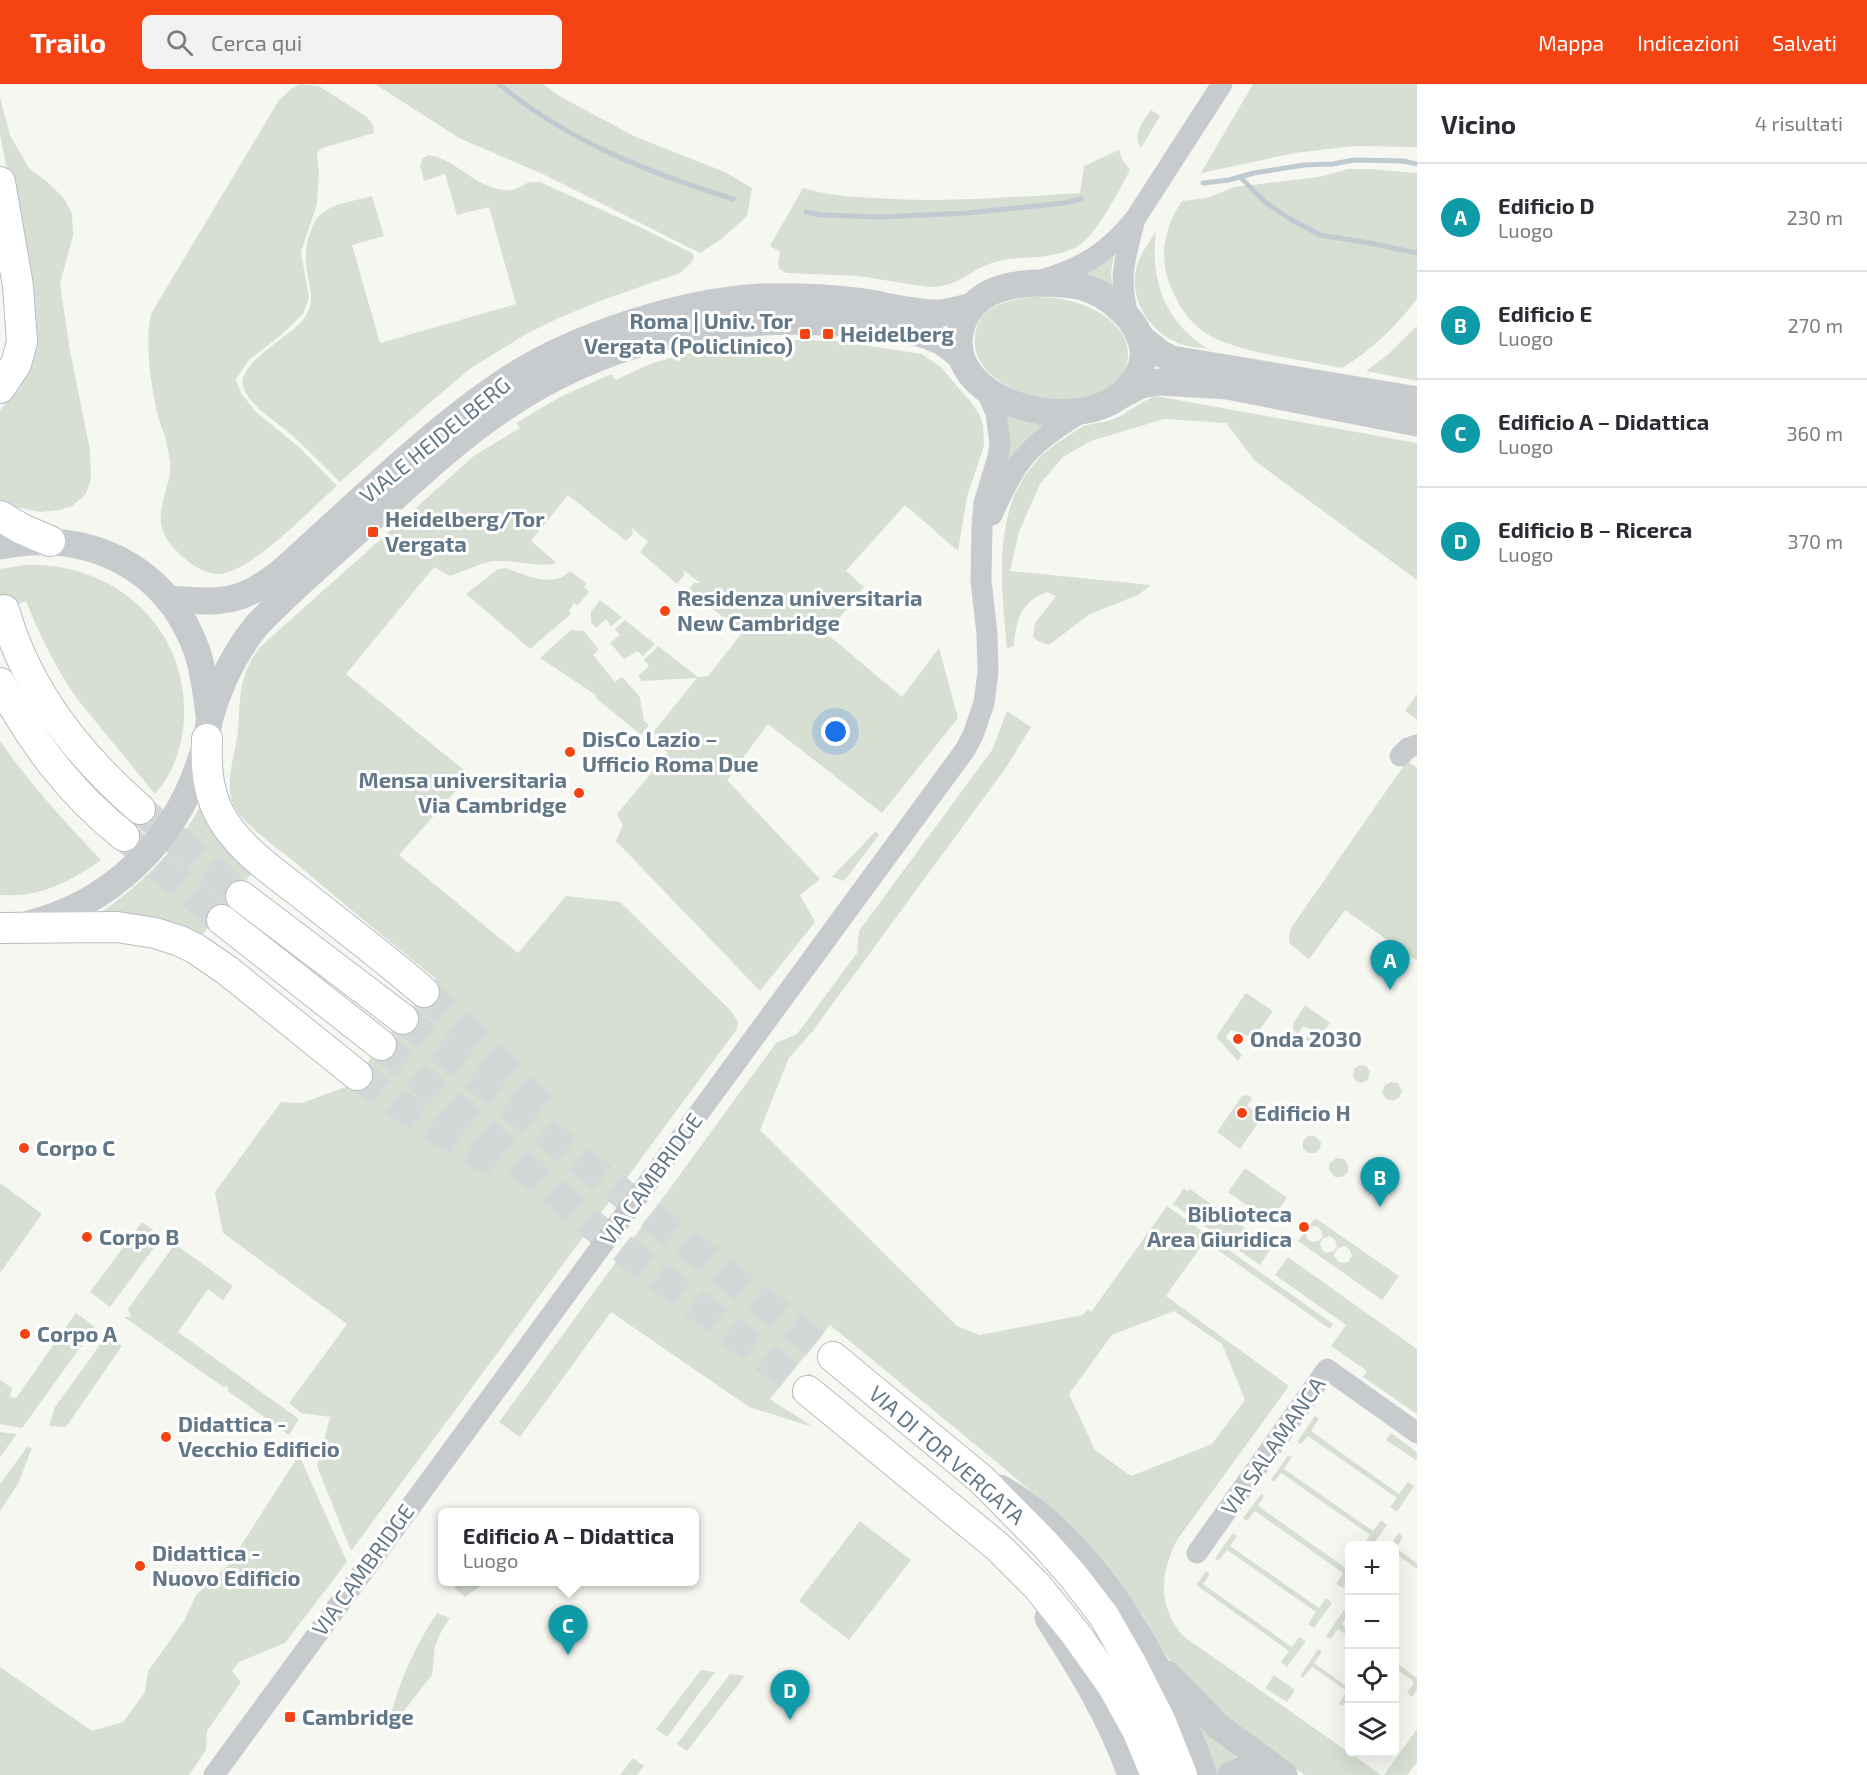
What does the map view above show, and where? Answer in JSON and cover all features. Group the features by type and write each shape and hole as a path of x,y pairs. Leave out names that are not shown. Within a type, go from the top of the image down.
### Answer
{"main road":[{"path":"0,182 18,286 22,342 16,364 0,388"},
{"path":"0,516 50,541"},
{"path":"4,610 15,644 32,678 60,722 99,770 140,809"},
{"path":"0,683 30,734 58,771 78,795 124,836"},
{"path":"208,729 207,771 210,789 217,810 231,832 281,878 424,992"},
{"path":"241,896 402,1019"},
{"path":"222,920 381,1045"},
{"path":"0,928 117,927 156,933 180,941 196,949 228,972 357,1075"},
{"name":"VIA DI TOR VERGATA","path":"833,1357 981,1479 1045,1544 1078,1582 1104,1616 1151,1702 1182,1775"},
{"name":"VIA DI TOR VERGATA","path":"808,1390 971,1525 1037,1586 1103,1672 1134,1725 1156,1775"}],"street":[{"path":"1034,283 1070,271 1092,260 1119,239 1135,219 1222,84"},
{"path":"1121,396 1137,377 1142,366 1143,349 1122,291 1122,274 1135,219"},
{"path":"1417,400 1172,358 1154,348 1110,302 1088,289 1068,284 1034,283 1010,285 997,289 972,306 964,319 958,343 960,356 970,372 985,388 1008,402 1036,411 1052,413 1083,411 1107,403 1136,387 1152,382 1179,382 1227,386 1417,423"},
{"name":"VIALE HEIDELBERG","path":"161,590 200,601 226,600 244,596 258,589 281,572 412,454 476,402 535,363 610,331 680,310 748,298 844,299 933,313 950,312 972,306"},
{"name":"VIALE HEIDELBERG","path":"0,928 43,920 69,910 96,897 127,875 153,848 174,818 191,785 208,729 234,659 251,633 264,618 443,454 502,409 542,384 566,371 660,337 754,321 842,323 902,330 939,340 960,356"},
{"name":"VIA CAMBRIDGE","path":"214,1775 965,750 984,703 988,672 987,634 981,581 982,526 984,503 1000,443 996,413 985,388"},
{"name":"VIA CAMBRIDGE","path":"982,547 1004,489 1021,461 1041,440 1083,411"},
{"path":"0,546 50,541 86,547 136,570 161,590 182,620 196,649 204,677 208,729"},
{"name":"VIA SALAMANCA","path":"1197,1553 1327,1369 1417,1433"},
{"path":"981,1479 1002,1489 1032,1509 1067,1542 1115,1599 1168,1675 1213,1722 1279,1772"},
{"name":"VIA DI TOR VERGATA","path":"1012,1561 1094,1692 1115,1732 1131,1775"},
{"path":"1143,1641 1195,1750 1204,1775"},
{"path":"1231,1775 1248,1767 1279,1772"}],"shaded area":[{"path":"300,84 319,86 367,117 373,125 374,133 322,148 317,153 319,172 317,204 301,252 309,297 303,314 249,360 236,379 241,393 256,412 300,448 337,486 263,552 231,571 214,574 199,568 181,555 167,540 161,524 161,509 170,467 151,381 148,350 149,323 152,312 279,100"},
{"path":"375,84 543,84 561,97 636,137 725,172 752,188 747,216 723,238 700,253 547,176 459,138"},
{"path":"1253,84 1417,84 1417,147 1354,146 1295,153 1201,173"},
{"path":"0,98 10,135 29,168 63,197 72,213 73,235 60,284 70,351 90,450 91,479 86,494 72,506 60,510 40,512 0,504 0,410 20,388 33,362 34,340 32,301 0,134"},
{"path":"1151,110 1160,116 1141,148 1138,133"},
{"path":"1119,150 1130,170 1107,212 1085,241 1072,249 1058,253 992,263 947,285 928,287 858,276 786,273 779,269 780,252 770,246 803,188 848,196 927,200 1080,193 1084,166"},
{"path":"429,155 448,162 494,188 511,190 530,182 540,182 644,229 692,253 694,257 680,273 559,318 528,333 471,368 340,482 294,437 251,401 243,386 243,377 248,368 299,324 308,312 311,298 306,250 310,233 318,217 336,206 372,196 384,236 352,245 380,343 516,304 489,207 457,215 445,174 424,181 420,165 423,158"},
{"path":"1349,169 1417,173 1417,299 1383,337 1342,368 1251,351 1217,339 1198,327 1182,309 1165,270 1164,249 1168,229 1182,201 1207,198 1234,187 1319,177"},
{"path":"1156,231 1156,267 1158,283 1164,299 1181,326 1208,349 1184,345 1166,337 1150,322 1138,302 1135,280 1137,264"},
{"path":"1114,255 1111,273 1113,289 1080,274"},
{"path":"1032,297 1055,298 1081,304 1106,317 1117,326 1128,350 1127,364 1116,383 1095,395 1069,399 1040,397 1013,388 990,374 977,355 976,330 979,321 984,314 998,305"},
{"path":"1417,326 1417,381 1366,371 1386,356"},
{"path":"796,340 836,341 922,354 942,368 980,415 984,446 967,497 958,551 905,505 846,571 864,587 827,634 902,697 939,648 958,718 882,813 768,724 727,780 820,879 800,895 815,922 760,991 616,841 623,825 617,814 668,753 657,745 654,731 697,678 642,681 638,676 649,666 644,660 658,646 698,677 708,676 742,633 689,589 694,583 700,583 684,570 684,575 677,584 640,552 648,542 632,528 633,534 626,541 568,495 531,541 557,563 542,565 495,561 450,576 434,567 346,674 470,775 399,855 518,953 566,896 620,902 731,1011 738,1022 737,1029 351,1551 317,1466 330,1417 301,1413 289,1403 347,1324 223,1233 215,1192 281,1102 302,1103 348,1086 436,979 261,836 236,810 232,802 230,784 244,677 260,647 475,455 520,428 516,423 560,397 611,374 616,380 651,364 713,348"},
{"path":"1156,396 1417,443 1417,580 1255,461 1226,423 1164,419 1091,441 1063,457 1040,484 1019,532 1010,571 1151,585 1138,595 1090,614 1049,645 1033,637 1035,623 1056,596 1047,592 1038,596 1022,612 1016,627 1014,645 1007,649 1002,561 1011,505 1022,480 1040,457 1077,430 1084,426 1108,421"},
{"path":"1000,409 1046,424 1013,460 1003,464"},
{"path":"24,565 56,567 87,574 115,587 139,606 159,628 173,655 182,686 184,719 176,759 162,786 155,794 78,700 49,652 26,601 0,611 0,569"},
{"path":"506,568 547,580 563,576 570,571 587,584 584,587 589,592 578,605 574,603 569,611 571,614 530,649 466,594 498,569"},
{"path":"600,600 622,617 611,626 606,619 596,628 591,622 591,612"},
{"path":"625,620 655,644 643,656 638,651 624,659 610,643 620,635 615,629"},
{"path":"571,630 584,631 599,650 593,655 615,682 622,677 640,697 644,721 649,725 641,735 597,699 596,695 540,658"},
{"path":"1417,694 1417,720 1405,711"},
{"path":"1007,711 1031,727 1005,769 812,1032 789,1058 760,1130 957,1326 980,1335 1083,1315 1088,1309 1091,1312 1167,1206 1333,1324 1330,1329 1205,1241 1166,1296 1289,1386 1177,1540 1167,1565 1165,1601 1183,1636 1345,1750 1345,1757 1355,1757 1381,1775 1305,1775 1224,1720 1187,1683 1166,1655 1142,1614 1104,1565 1056,1514 830,1325 770,1399 813,1427 749,1407 611,1312 520,1437 499,1422 776,1043 797,1034 857,953 859,931 992,750","holes":["1174,1311 1222,1344 1245,1400 1212,1444 1131,1476 1095,1450 1069,1394 1112,1335"]},
{"path":"0,741 36,788 101,860 54,887 28,894 0,895"},
{"path":"1407,761 1417,768 1417,961 1345,910 1309,959 1290,944 1291,928"},
{"path":"203,800 256,868 198,940 100,913 145,877 172,849"},
{"path":"876,831 879,835 844,881 832,877"},
{"path":"1246,993 1273,1011 1254,1038 1231,1030 1226,1037 1242,1055 1238,1061 1216,1037"},
{"path":"1305,1005 1330,1023 1318,1040 1313,1043 1305,1039 1311,1030 1303,1026 1298,1034 1293,1029 1293,1024"},
{"path":"1359,1065 1366,1066 1370,1071 1368,1080 1361,1083 1353,1076 1354,1069"},
{"path":"1391,1082 1398,1083 1402,1091 1399,1098 1393,1101 1386,1099 1382,1092 1385,1085"},
{"path":"1247,1095 1252,1098 1247,1106 1254,1111 1259,1103 1266,1112 1240,1149 1217,1132 1242,1096"},
{"path":"1308,1136 1315,1136 1321,1142 1320,1149 1315,1153 1308,1153 1303,1148 1303,1141"},
{"path":"1336,1158 1344,1159 1348,1165 1348,1172 1342,1177 1335,1177 1329,1170 1329,1164"},
{"path":"1245,1168 1287,1198 1270,1222 1228,1192"},
{"path":"0,1183 42,1214 0,1273"},
{"path":"1184,1188 1187,1191 1190,1189 1272,1247 1260,1265 1173,1204"},
{"path":"1315,1218 1399,1276 1382,1300 1298,1241","holes":["1316,1226 1321,1230 1323,1236 1319,1241 1312,1242 1307,1239 1306,1233 1309,1227","1330,1236 1335,1240 1337,1246 1334,1251 1326,1253 1321,1249 1320,1243 1323,1238","1345,1246 1350,1250 1352,1256 1348,1262 1341,1263 1336,1259 1334,1254 1338,1248"]},
{"path":"142,1222 162,1237 110,1307 90,1292"},
{"path":"175,1244 233,1286 223,1300 208,1289 178,1332 299,1419 289,1435 228,1391 228,1386 223,1387 124,1317 131,1317 128,1309"},
{"path":"1288,1257 1417,1349 1417,1414 1363,1377 1367,1371 1331,1346 1346,1325 1275,1275"},
{"path":"76,1313 95,1327 22,1428 0,1424 0,1380 12,1388 10,1397 16,1398"},
{"path":"107,1335 122,1346 66,1427 49,1426 55,1407"},
{"path":"1315,1416 1319,1419 1311,1431 1399,1494 1408,1482 1414,1486 1397,1512 1390,1507 1397,1498 1308,1436 1301,1444 1297,1442"},
{"path":"0,1432 17,1434 0,1457"},
{"path":"1391,1433 1417,1452 1417,1461 1386,1440"},
{"path":"27,1447 32,1448 18,1484 0,1511 0,1484"},
{"path":"299,1455 347,1562 285,1643 239,1662 232,1671 241,1682 207,1731 206,1750 189,1775 0,1775 0,1667 92,1731 123,1722 145,1692 148,1671 184,1621 196,1595 229,1564"},
{"path":"1288,1455 1292,1457 1284,1469 1373,1531 1381,1520 1387,1525 1376,1541 1366,1541 1370,1535 1281,1473 1274,1482 1271,1480"},
{"path":"1261,1494 1264,1496 1258,1506 1345,1568 1343,1588 1336,1584 1343,1573 1255,1511 1247,1521 1243,1518"},
{"path":"860,1521 911,1560 849,1640 799,1601"},
{"path":"1233,1533 1237,1536 1230,1546 1319,1608 1326,1598 1332,1603 1314,1628 1308,1624 1316,1612 1227,1550 1218,1561 1215,1558"},
{"path":"1399,1533 1403,1537 1399,1543 1399,1541 1393,1541"},
{"path":"1399,1550 1417,1563 1417,1569 1399,1556"},
{"path":"1206,1571 1210,1574 1203,1584 1292,1647 1299,1637 1306,1641 1287,1667 1281,1662 1289,1651 1196,1585"},
{"path":"456,1586 480,1586 465,1597 454,1588"},
{"path":"1344,1610 1345,1620 1342,1624 1345,1627 1345,1634 1338,1629 1331,1639 1326,1636"},
{"path":"437,1613 450,1618 435,1646 432,1675 388,1731 395,1699 406,1669"},
{"path":"1318,1649 1322,1652 1314,1663 1345,1685 1345,1690 1312,1667 1303,1678 1300,1676"},
{"path":"1399,1665 1417,1678 1417,1689 1412,1697 1407,1693 1414,1682 1399,1671"},
{"path":"701,1670 715,1672 667,1737 656,1729"},
{"path":"730,1674 745,1676 687,1751 677,1744"},
{"path":"1274,1675 1295,1690 1287,1702 1265,1688"},
{"path":"1345,1694 1343,1706 1339,1703"},
{"path":"1198,1729 1202,1729 1235,1754 1235,1758 1219,1775 1211,1775"},
{"path":"1417,1729 1417,1762 1407,1775 1384,1775"},
{"path":"633,1758 644,1766 637,1775 620,1775"}],"waterway":[{"path":"499,84 525,104 581,139 640,166 733,199"},
{"path":"1203,183 1304,165 1333,164 1354,160 1403,161 1417,164"},
{"path":"1240,177 1266,203 1320,235 1417,253"},
{"path":"806,212 821,215 881,217 967,213 1064,203 1081,199"}],"tunnel":[{"path":"140,809 241,896"},
{"path":"124,836 222,920"},
{"path":"424,992 484,1047 550,1117"},
{"path":"403,1019 833,1357"},
{"path":"381,1045 591,1224 808,1391"},
{"path":"357,1075 401,1106 505,1170"}],"place":[{"name":"Roma | Univ. Tor Vergata (Policlinico)","path":"805,334"},
{"name":"Heidelberg","path":"828,334"},
{"name":"Heidelberg/Tor Vergata","path":"373,532"},
{"name":"Residenza universitaria New Cambridge","path":"665,611"},
{"name":"DisCo Lazio – Ufficio Roma Due","path":"570,752"},
{"name":"Mensa universitaria Via Cambridge","path":"579,793"},
{"name":"Edificio D","path":"1390,990"},
{"name":"Onda 2030","path":"1238,1039"},
{"name":"Edificio H","path":"1242,1113"},
{"name":"Corpo C","path":"24,1148"},
{"name":"Edificio E","path":"1380,1207"},
{"name":"Biblioteca Area Giuridica","path":"1304,1227"},
{"name":"Corpo B","path":"87,1237"},
{"name":"Corpo A","path":"25,1334"},
{"name":"Didattica - Vecchio Edificio","path":"166,1437"},
{"name":"Didattica - Nuovo Edificio","path":"140,1566"},
{"name":"Edificio A – Didattica","path":"568,1655"},
{"name":"Cambridge","path":"290,1717"},
{"name":"Edificio B – Ricerca","path":"790,1720"}]}
